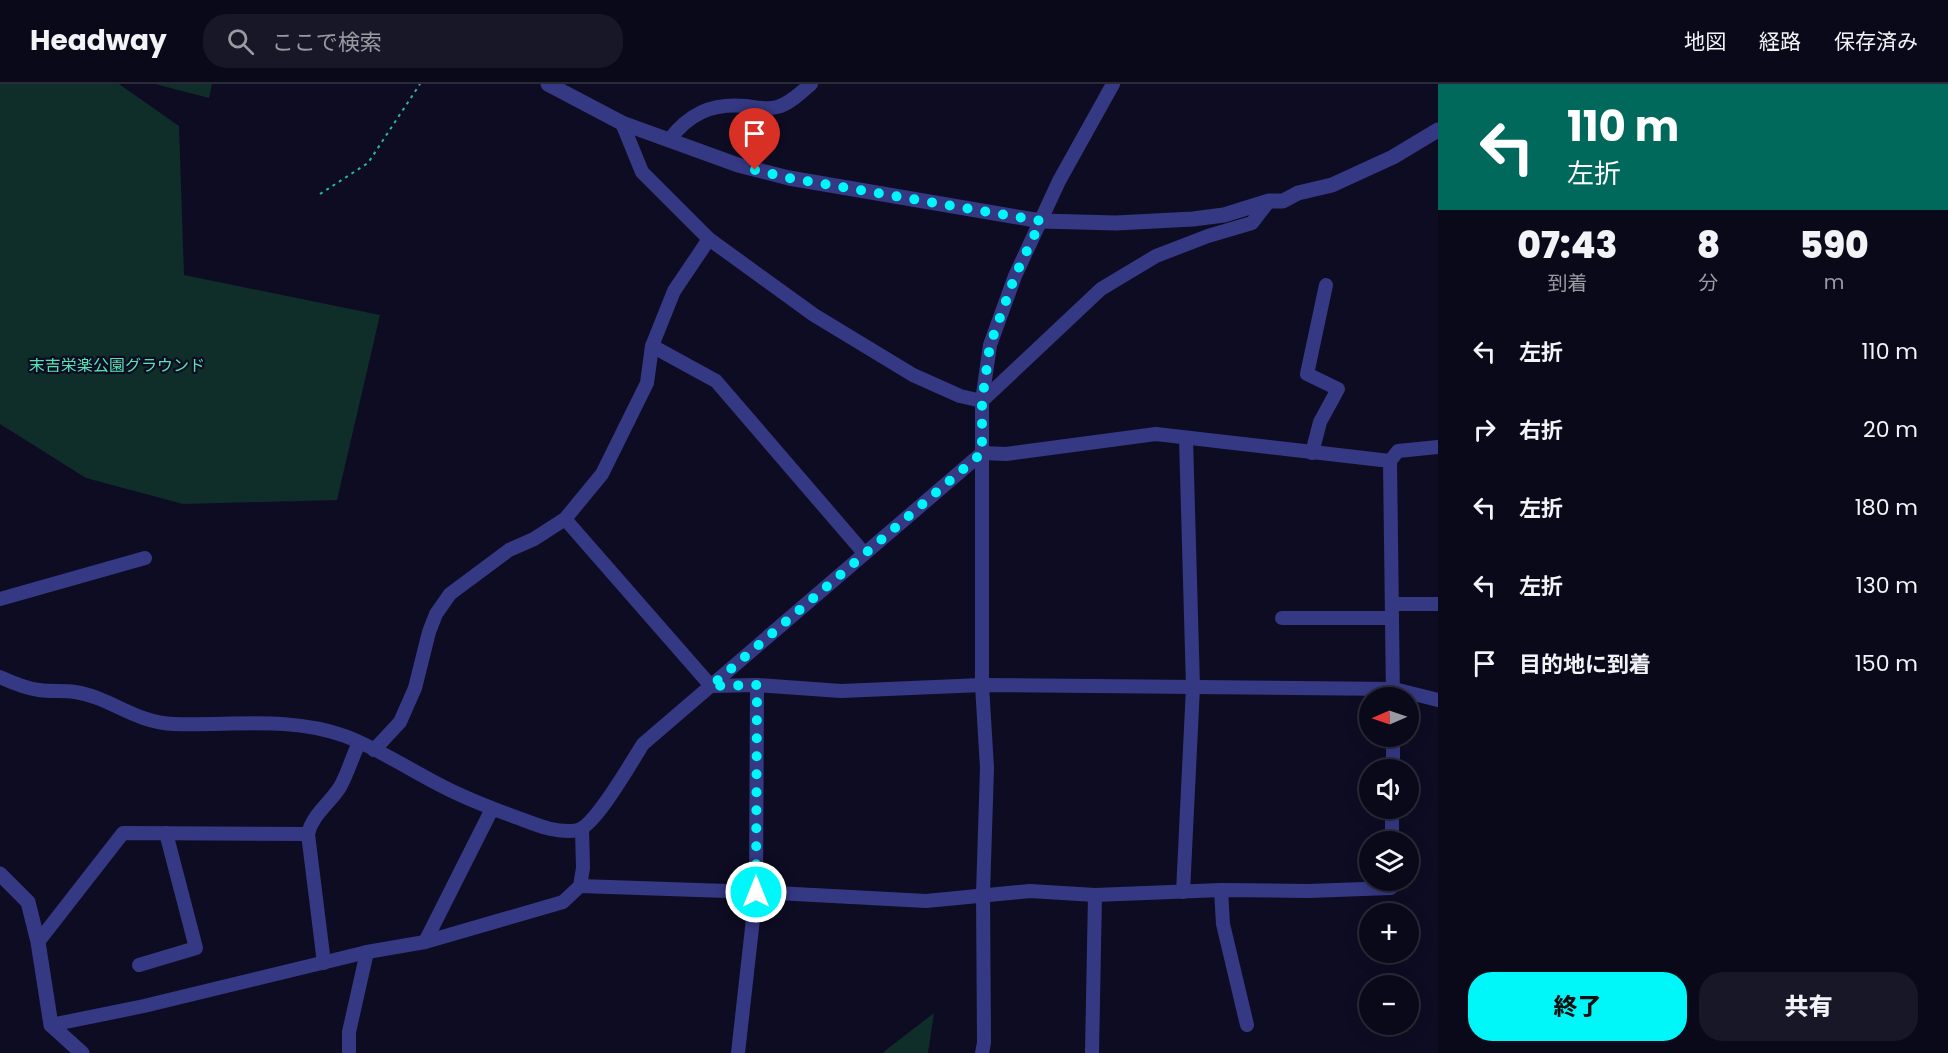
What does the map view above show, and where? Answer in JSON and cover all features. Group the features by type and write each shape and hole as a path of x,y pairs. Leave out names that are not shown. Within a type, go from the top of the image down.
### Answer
{"street":[{"path":"548,84 622,123 738,165 789,178 1041,221 1116,223 1224,215 1269,201 1283,201 1298,193 1332,185 1393,157 1438,130"},
{"path":"669,140 681,125 699,112 729,105 777,108 788,103 811,84"},
{"path":"982,1053 984,1043 983,894 987,768 982,686 982,401 990,345 1015,276 1059,181 1113,84"},
{"path":"622,123 642,172 709,239 814,315 913,375 960,396 982,401"},
{"path":"982,401 1101,289 1156,256 1252,222 1269,201"},
{"path":"374,750 400,722 415,688 429,632 436,614 450,594 509,550 534,539 565,519 602,474 647,383 652,346 674,291 709,239"},
{"path":"1312,453 1320,422 1338,389 1307,374 1326,285"},
{"path":"652,346 716,381 864,554"},
{"path":"0,677 24,687 75,692 93,697 152,721 173,724 267,723 344,736 439,785 492,809 541,826 572,831 582,829 606,802 643,744 982,453 1006,454 1156,434 1390,461"},
{"path":"1184,892 1193,687 1186,438"},
{"path":"1394,687 1390,461 1398,451 1438,447"},
{"path":"565,519 711,686"},
{"path":"0,599 145,558"},
{"path":"1282,618 1392,611 1438,604"},
{"path":"711,686 757,685 841,691 982,686 1193,687 1359,692"},
{"path":"738,1053 756,892 757,685"},
{"path":"1419,697 1438,700"},
{"path":"324,963 308,834 313,820 338,790 347,775 359,743"},
{"path":"425,942 492,809"},
{"path":"51,1025 144,1006 367,952 425,942 563,902 580,886 583,868 582,829"},
{"path":"38,942 123,833 308,834"},
{"path":"139,965 196,948 166,833"},
{"path":"0,874 27,902 38,942 51,1025 82,1053"},
{"path":"580,886 926,901 1030,891 1095,895 1221,890 1359,889"},
{"path":"1221,890 1223,924 1247,1025"},
{"path":"1092,1053 1095,895"},
{"path":"349,1053 350,1032 367,952"}],"path":[{"path":"320,194 368,163 420,84"}],"green space":[{"name":"末吉栄楽公園グラウンド","path":"0,84 119,84 179,126 184,275 380,315 337,500 183,504 86,478 0,424"},
{"path":"155,84 212,84 209,98"},
{"path":"934,1013 928,1053 883,1053 886,1050"}],"route":[{"path":"755,170 789,178 1041,221 1015,276 990,345 982,401 982,453 810,598 711,686 757,685 756,892"}]}
